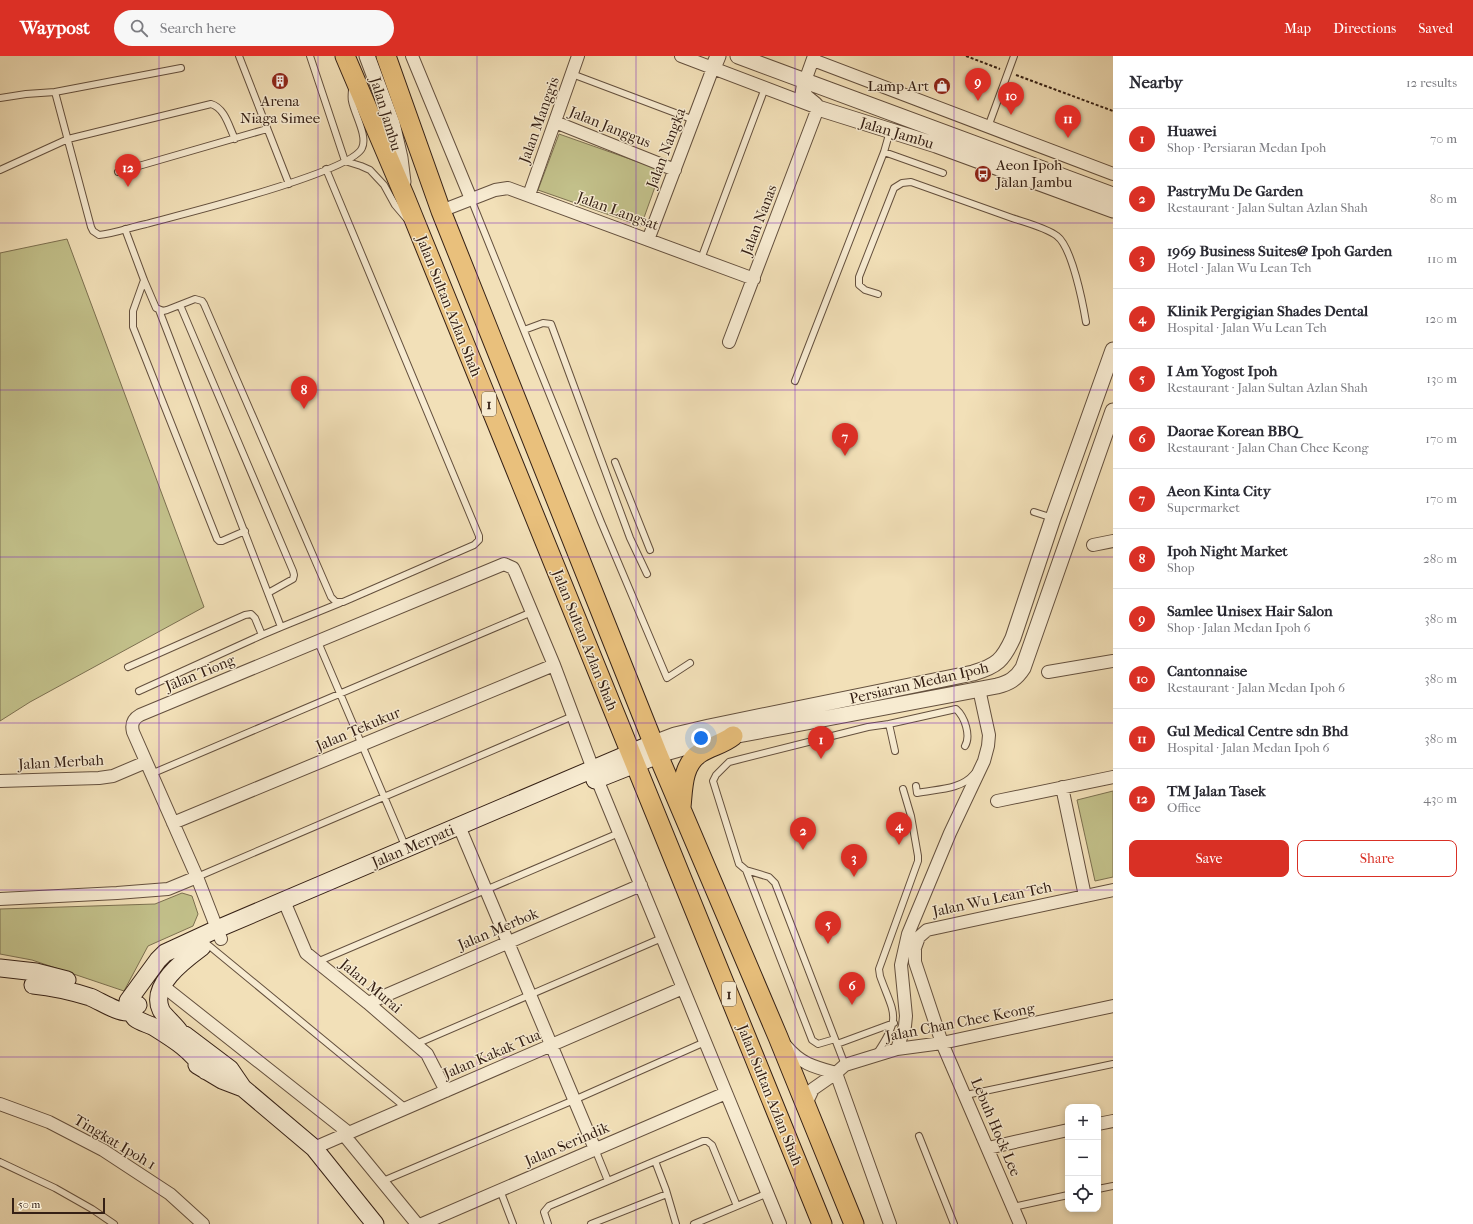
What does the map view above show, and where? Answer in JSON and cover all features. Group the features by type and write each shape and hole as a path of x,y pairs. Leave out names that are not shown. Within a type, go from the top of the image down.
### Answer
{"main road":[{"name":"Jalan Sultan Azlan Shah","path":"345,56 405,197 822,1224"},
{"name":"Jalan Sultan Azlan Shah","path":"386,56 441,211 656,749 806,1104 854,1224"},
{"path":"681,810 684,777 688,766 700,753 727,741 733,736"},
{"name":"Jalan Merpati","path":"132,1006 172,960 212,940 286,906 656,749"},
{"name":"Jalan Merpati","path":"132,1006 158,960 165,953 173,948 212,940"},
{"path":"179,1031 161,1010 159,997 163,986 182,961 212,940"},
{"path":"0,968 36,972 81,984 132,1006 179,1031 204,1048 230,1069 243,1088 314,1148 375,1224"},
{"path":"0,968 33,986 124,1024 151,1037 222,1080 243,1088"},
{"path":"33,986 61,988 127,1012 132,1006"},
{"path":"132,1006 136,1019 150,1025 180,1043 194,1055 206,1071"}],"street":[{"name":"Jalan Jambu","path":"367,56 392,123 400,158 405,197"},
{"path":"412,56 471,199"},
{"name":"Jalan Manggis","path":"529,195 578,56"},
{"name":"Jalan Jambu","path":"681,56 715,62 765,88 818,108 936,145 1113,210"},
{"name":"Jalan Jambu","path":"738,56 1113,195"},
{"path":"818,108 813,101 806,98 803,94 805,81 813,58 988,127 1113,174"},
{"name":"Jalan Nangka","path":"648,240 715,62"},
{"name":"Jalan Nanas","path":"729,342 818,108"},
{"name":"Jalan Janggus","path":"555,122 675,170"},
{"name":"Jalan Langsat","path":"441,211 502,188 512,189 754,279"},
{"name":"Persiaran Medan Ipoh","path":"656,749 675,735 974,673 988,669 996,664 1004,656 1013,638 1053,518 1113,350"},
{"name":"Persiaran Medan Ipoh","path":"656,749 733,736 1007,683 1019,674 1023,668 1113,411"},
{"path":"1042,616 1057,539 1053,518"},
{"path":"1093,545 1113,541"},
{"name":"Jalan Tiong","path":"212,940 197,877 133,732 132,727 136,718 499,565 504,564 513,568 532,612"},
{"path":"532,612 554,665 595,774 780,1224"},
{"path":"1048,672 1113,661"},
{"name":"Jalan Tekukur","path":"173,823 554,665"},
{"path":"897,1049 905,1026 906,1016 901,965 908,934 950,832 984,761 988,746 988,735 979,689"},
{"name":"Jalan Merbah","path":"0,781 99,778 113,776 146,762"},
{"path":"997,801 1113,776"},
{"path":"1062,787 1085,896"},
{"path":"461,831 595,1149"},
{"path":"0,899 168,889 197,877"},
{"name":"Jalan Merbok","path":"368,1003 641,885"},
{"name":"Jalan Wu Lean Teh","path":"942,1043 915,962 915,948 919,937 927,930 1113,890"},
{"name":"Jalan Murai","path":"286,906 306,953 416,1044 429,1057 446,1091"},
{"path":"163,986 346,1134 417,1224"},
{"name":"Jalan Kakak Tua","path":"314,1148 683,988"},
{"name":"Jalan Chan Chee Keong","path":"806,1104 813,1089 836,1074 846,1065 897,1049 942,1043 1113,1006"},
{"path":"778,1037 795,1057 812,1066 836,1074 890,1224"},
{"name":"Lebuh Hock Lee","path":"942,1043 966,1095 1020,1224"},
{"name":"Jalan Serindik","path":"422,1224 726,1093"},
{"name":"Tingkat Ipoh 1","path":"0,1104 49,1122 103,1150 170,1194 203,1224"},
{"path":"1101,1123 1113,1121"},
{"path":"988,1148 1065,1131"}],"lane":[{"path":"239,56 288,184"},
{"path":"310,56 345,161"},
{"path":"988,127 1014,56"},
{"path":"0,98 26,94 56,92 181,68"},
{"path":"572,74 694,120"},
{"path":"56,92 93,231 99,235 102,235 203,209 288,184 345,161 358,153 363,147 364,140 352,101 353,76"},
{"path":"701,259 765,88"},
{"path":"0,170 68,139 211,104 217,105 222,111 235,139"},
{"path":"118,172 267,129"},
{"path":"795,381 884,152 890,131"},
{"path":"884,152 943,173"},
{"path":"345,161 370,170 378,177 395,206 417,229"},
{"path":"139,691 262,635 474,545 479,540 479,536 326,169"},
{"path":"878,294 865,290 859,284 859,277 894,188 902,183 911,182 1058,236 1065,247 1082,297 1086,322"},
{"path":"471,199 601,522 667,678 690,663"},
{"path":"126,229 144,280 154,305 159,310 281,627"},
{"path":"144,280 133,311 133,327 217,539 222,541 245,531"},
{"path":"159,310 167,310 195,299 202,301 204,304 331,597 336,602 340,603"},
{"path":"180,305 293,571 293,579 268,592"},
{"path":"524,330 542,323 551,324 630,538 647,574"},
{"path":"615,462 650,550"},
{"path":"1034,512 1053,518"},
{"path":"151,774 532,612"},
{"path":"128,667 245,615 251,614 255,618 262,635"},
{"path":"318,642 408,854"},
{"path":"846,1065 774,880 746,870 739,864 713,784 714,778 731,762 868,727 889,724 956,709 963,717 968,739 965,746"},
{"path":"197,877 573,716"},
{"path":"889,724 895,751"},
{"path":"875,1056 887,1039 894,1023 892,1009 879,972 918,861 912,822 904,792 963,784 984,761"},
{"path":"317,962 619,833"},
{"path":"746,870 812,1040 818,1044 836,1041 894,1023"},
{"path":"416,1044 662,938"},
{"path":"212,940 406,1108"},
{"path":"383,1181 574,1100 705,1042"},
{"path":"966,1095 1113,1064"},
{"path":"919,1136 954,1224"},
{"path":"548,1224 544,1212 549,1206 703,1141 710,1142 712,1145 737,1206"},
{"path":"595,1149 608,1181"},
{"path":"655,1161 676,1224"},
{"path":"0,1162 55,1188 92,1209 114,1224"},
{"path":"1101,1188 1113,1186"},
{"path":"500,1190 513,1224"},
{"path":"694,1224 768,1193"},
{"path":"591,1224 667,1194"},
{"path":"1013,1207 1065,1196"}],"path":[{"path":"966,56 1113,111"}],"shaded area":[{"path":"559,134 661,170 641,226 538,190"},
{"path":"67,239 204,607 30,702 0,721 0,253"},
{"path":"1113,791 1113,877 1095,881 1077,800"},
{"path":"182,893 192,896 198,914 193,926 148,946 124,991 32,960 0,954 0,909 155,904"}],"place":[{"name":"Arena Niaga Simee","path":"280,81"},
{"name":"Lamp Art","path":"942,86"},
{"name":"Samlee Unisex Hair Salon","path":"978,101"},
{"name":"Cantonnaise","path":"1011,115"},
{"name":"Gul Medical Centre sdn Bhd","path":"1068,138"},
{"name":"Aeon Ipoh Jalan Jambu","path":"983,174"},
{"name":"TM Jalan Tasek","path":"128,187"},
{"name":"Ipoh Night Market","path":"304,409"},
{"name":"Aeon Kinta City","path":"845,456"},
{"name":"Huawei","path":"821,759"},
{"name":"Klinik Pergigian Shades Dental","path":"899,845"},
{"name":"PastryMu De Garden","path":"803,850"},
{"name":"1969 Business Suites@ Ipoh Garden","path":"854,877"},
{"name":"I Am Yogost Ipoh","path":"828,944"},
{"name":"Daorae Korean BBQ","path":"852,1005"}]}
